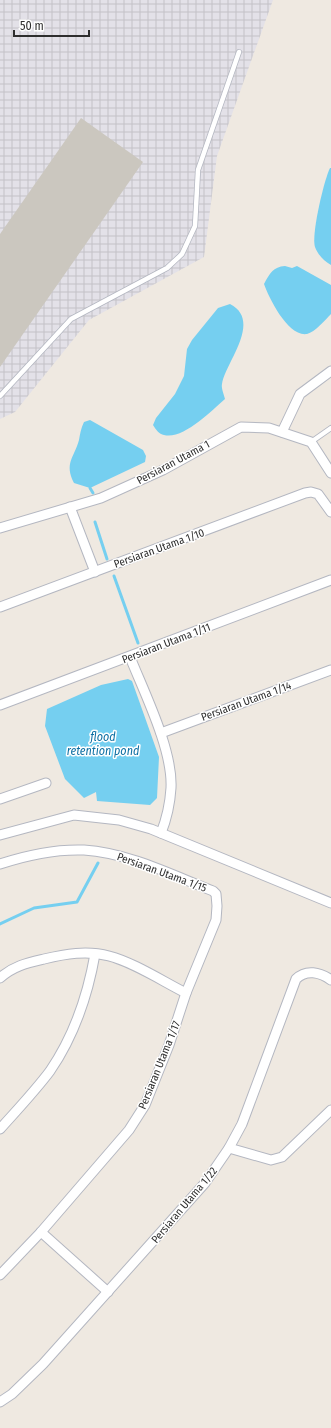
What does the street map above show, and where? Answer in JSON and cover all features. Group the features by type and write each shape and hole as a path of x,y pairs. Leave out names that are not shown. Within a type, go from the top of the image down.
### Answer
{"street":[{"path":"282,432 300,394 331,371"},
{"name":"Persiaran Utama 1","path":"0,528 101,498 164,470 241,427 268,428 311,442"},
{"path":"311,442 331,473"},
{"name":"Persiaran Utama 1/10","path":"0,607 305,493 311,492 318,494 331,512"},
{"path":"70,507 95,572"},
{"name":"Persiaran Utama 1/11","path":"0,705 331,580"},
{"path":"130,656 161,733 170,770 171,787 168,814 161,833"},
{"name":"Persiaran Utama 1/14","path":"161,733 331,670"},
{"path":"0,799 46,783"},
{"path":"0,835 74,815 119,820 161,833 331,903"},
{"name":"Persiaran Utama 1/15","path":"0,864 33,855 61,851 84,850 104,853 132,860 213,891 216,894 217,906"},
{"name":"Persiaran Utama 1/17","path":"0,1275 42,1232 137,1119 145,1105 170,1045 186,993 216,920 217,906"},
{"path":"0,1129 47,1075 62,1050 86,995 95,954"},
{"path":"0,978 8,971 24,964 63,955 95,954 120,960 186,993"},
{"name":"Persiaran Utama 1/22","path":"0,1402 12,1394 43,1364 108,1292 192,1198 229,1148 242,1124 296,979 301,974 318,973 331,980"},
{"path":"229,1148 271,1160 282,1157 331,1110"},
{"path":"42,1232 108,1292"}],"lane":[{"path":"0,396 71,319 168,268 182,254 195,226 198,170 239,52"},
{"path":"311,442 331,428"}],"shaded area":[{"path":"0,0 273,0 217,156 204,257 89,320 15,412 0,419"}],"water":[{"path":"330,168 331,265 318,253 314,241 319,208 327,174"},
{"path":"285,266 292,268 297,266 331,285 331,314 310,333 300,333 286,323 275,307 264,284 272,271"},
{"path":"230,304 239,311 243,321 243,331 240,342 222,384 225,399 205,417 188,429 172,435 161,434 153,425 156,418 175,394 184,376 187,349 192,340 218,308"},
{"path":"90,420 143,450 146,456 145,462 90,488 74,483 70,470 71,461 84,422"},
{"name":"flood retention pond","path":"128,679 132,681 159,757 157,798 150,805 97,801 96,792 84,798 65,779 45,726 47,709 101,685"}],"building":[{"path":"81,118 143,162 0,367 0,234"}],"waterway":[{"path":"90,488 93,493"},
{"path":"95,522 107,559"},
{"path":"114,576 138,643"},
{"path":"0,924 34,908 77,902 98,863"}]}
